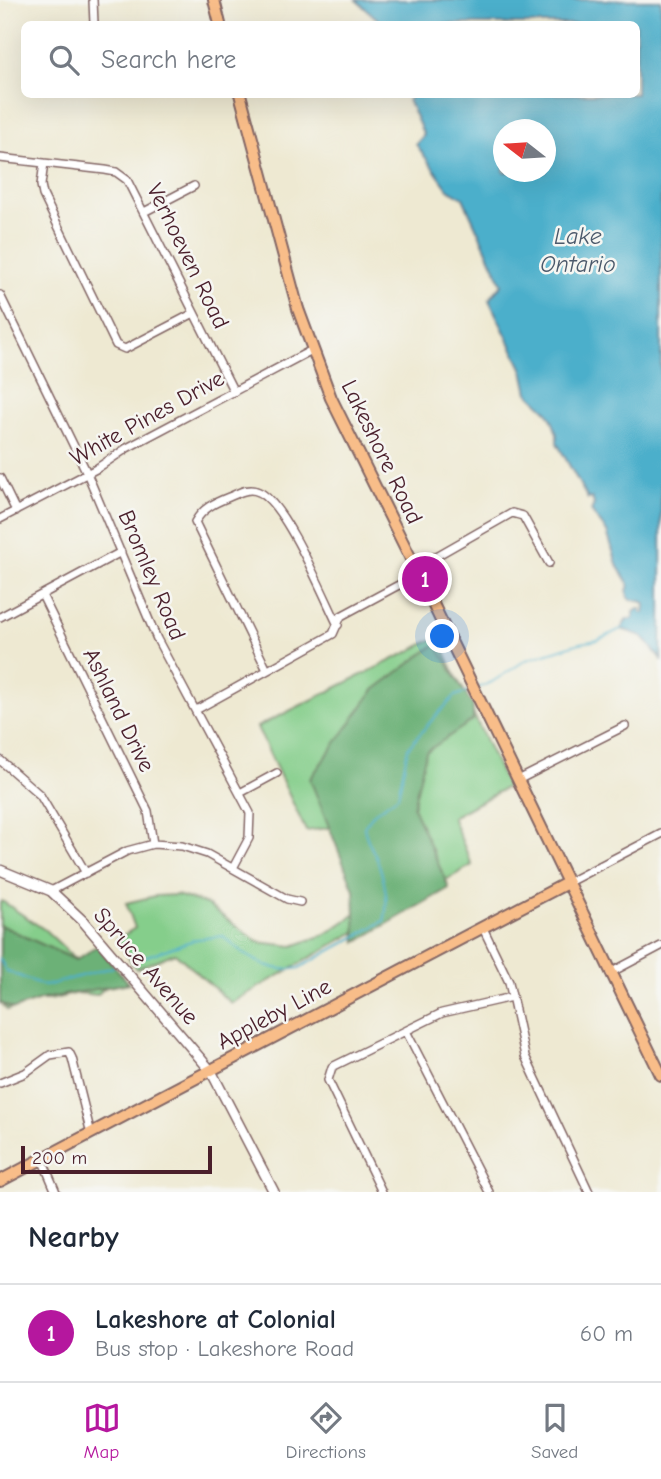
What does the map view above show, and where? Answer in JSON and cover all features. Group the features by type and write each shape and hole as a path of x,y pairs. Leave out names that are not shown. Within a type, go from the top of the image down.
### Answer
{"main road":[{"path":"214,0 219,21"},
{"name":"Lakeshore Road","path":"241,98 299,309 336,409 661,1075"},
{"name":"Appleby Line","path":"0,1181 568,883"}],"street":[{"path":"93,0 94,21"},
{"name":"Verhoeven Road","path":"0,158 116,172 127,180 234,392"},
{"path":"44,163 41,185 43,195 116,345 125,349 194,313"},
{"path":"144,212 194,186"},
{"name":"Bromley Road","path":"0,296 87,473 157,639 250,813 249,838 233,868"},
{"name":"White Pines Drive","path":"0,519 312,350"},
{"path":"0,478 16,511"},
{"path":"267,670 195,522 200,513 210,505 247,489 261,492 280,511 338,625"},
{"path":"196,710 333,634 341,616 408,580 426,562 512,513 523,516 549,563"},
{"path":"0,617 121,552"},
{"name":"Ashland Drive","path":"42,595 148,811 153,844"},
{"path":"518,780 625,726"},
{"path":"0,760 40,794 86,873"},
{"path":"240,793 277,773"},
{"path":"568,883 661,834"},
{"path":"51,891 127,851 153,844 182,846 207,854 287,899 300,902"},
{"name":"Spruce Avenue","path":"0,870 51,891 83,921 211,1071 274,1192"},
{"path":"483,928 506,975 525,1056 589,1192"},
{"path":"610,973 661,946"},
{"path":"382,1192 328,1080 332,1067 442,1013 512,997"},
{"path":"406,1031 489,1192"},
{"path":"0,1083 25,1073 50,1055 69,1052 91,1134"},
{"path":"42,1159 56,1192"}],"green space":[{"path":"438,637 507,787 452,817 472,865 231,1003 175,953 136,969 117,939 135,928 126,903 155,896 177,895 206,904 258,942 293,946 326,934 370,904 350,825 306,831 257,727"},
{"path":"436,644 473,706 473,720 426,752 413,807 449,888 356,942 354,890 310,779 374,690"},
{"path":"2,901 45,930 76,959 94,950 119,975 97,995 77,993 50,1000 37,1000 7,1010 0,1001"},
{"path":"0,925 76,960 97,946 129,983 43,999 14,1009 0,1003"}],"water":[{"name":"Lake Ontario","path":"356,0 661,0 661,659 642,636 621,629 627,619 633,619 634,612 638,609 644,613 645,605 643,602 629,599 629,584 618,567 607,532 591,511 594,504 592,498 588,499 557,443 557,434 547,411 528,393 523,370 489,300 502,284 463,198 448,189 416,144 424,135 408,100 410,98 640,98 640,21 380,21"}],"waterway":[{"path":"478,688 526,660 598,640 621,629"},
{"path":"132,961 197,939 223,936 239,950 268,966 299,968 384,921 384,882 364,827 374,813 398,796 408,748 455,696 469,691"},
{"path":"0,959 6,971 45,986 113,967"}],"place":[{"name":"Lakeshore at Colonial","path":"425,579"}]}
